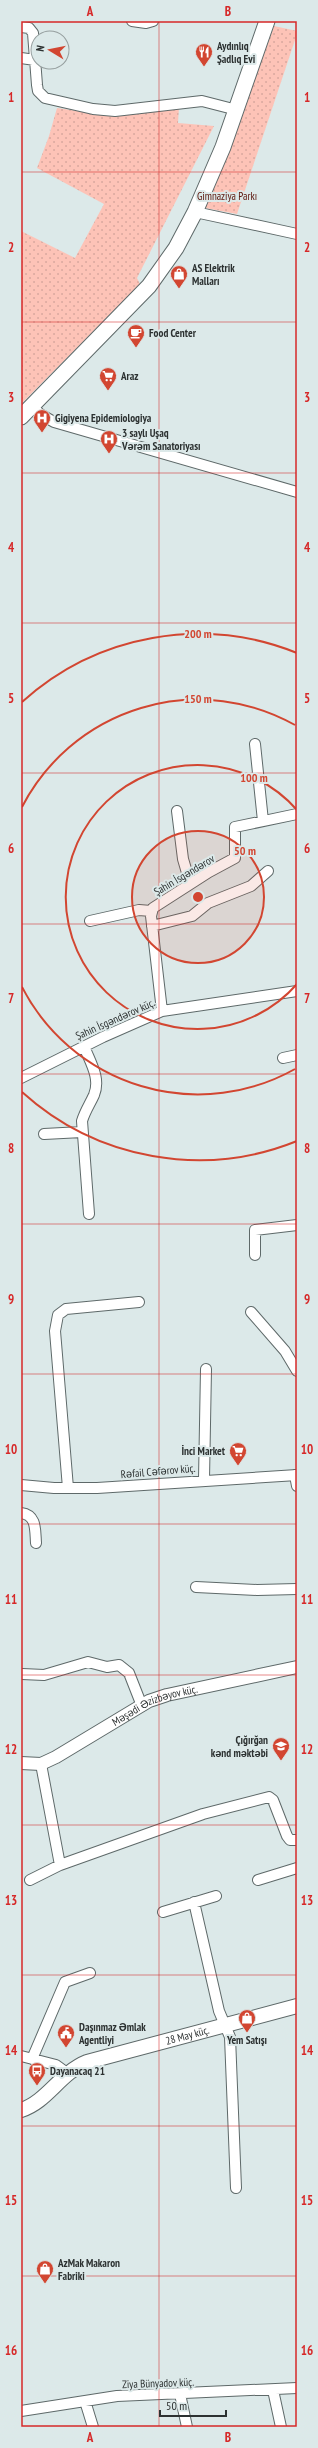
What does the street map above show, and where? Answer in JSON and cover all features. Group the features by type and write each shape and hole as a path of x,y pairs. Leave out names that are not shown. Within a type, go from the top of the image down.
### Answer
{"main road":[{"path":"21,417 148,286 176,248 194,212 237,110 266,21"},
{"name":"28 May küç.","path":"21,2110 37,2102 67,2073 98,2059 297,2006"}],"street":[{"path":"132,21 146,23 153,21"},
{"path":"21,26 29,28 31,30"},
{"path":"36,70 38,90 45,98 104,111 202,101 237,110"},
{"path":"194,212 297,234"},
{"path":"32,406 54,422 297,492"},
{"path":"256,744 263,821"},
{"path":"177,811 183,859 190,884"},
{"name":"Şahin İsgəndərov","path":"162,1011 151,911 190,884 235,858 235,827 297,814"},
{"path":"152,926 192,916 208,903 251,886 268,871"},
{"path":"90,921 139,910 151,911"},
{"name":"Şahin İsgəndərov küç.","path":"21,1078 84,1046 162,1011 297,991"},
{"path":"84,1046 95,1073 97,1083 93,1097 84,1112 82,1132 89,1214"},
{"path":"283,1058 297,1055"},
{"path":"44,1134 82,1132"},
{"path":"255,1255 255,1230 297,1225"},
{"path":"68,1488 55,1331 58,1315 66,1309 139,1302"},
{"path":"251,1312 286,1351 297,1371"},
{"path":"204,1479 206,1369"},
{"path":"296,1475 297,1486"},
{"name":"Rəfail Cəfərov küç.","path":"21,1485 68,1488 204,1479 296,1475"},
{"path":"21,1513 28,1514 33,1518 36,1544"},
{"path":"196,1587 257,1590 297,1589"},
{"path":"22,1674 44,1675 88,1662 107,1667 119,1665 129,1673 142,1706"},
{"name":"Məşədi Əzizbəyov küç.","path":"21,1764 41,1764 142,1706 167,1695 297,1666"},
{"path":"41,1764 60,1865"},
{"path":"30,1880 60,1865 202,1814 269,1797 273,1800 287,1836 290,1840 297,1840"},
{"path":"258,1880 297,1868"},
{"path":"163,1912 216,1896"},
{"path":"194,1902 219,2011 230,2043 236,2188"},
{"path":"32,2059 65,1982 90,1973"},
{"path":"21,2056 56,2065 67,2073"},
{"name":"Ziya Bünyadov küç.","path":"21,2411 118,2396 297,2388"},
{"path":"273,2390 281,2427"},
{"path":"180,2394 187,2427"},
{"path":"85,2401 92,2427"}],"green space":[{"name":"Gimnaziya Parkı","path":"274,26 297,31 297,34 237,214 205,208 240,120"},
{"path":"179,107 178,123 214,126 137,278 140,284 21,404 21,231 75,258 104,204 37,168 49,136 57,108 106,115"}],"place":[{"name":"Aydınlıq Şadlıq Evi","path":"204,67"},
{"name":"AS Elektrik Malları","path":"179,289"},
{"name":"Food Center","path":"136,348"},
{"name":"Araz","path":"108,391"},
{"name":"Gigiyena Epidemiologiya","path":"42,433"},
{"name":"3 saylı Uşaq Vərəm Sanatoriyası","path":"109,454"},
{"name":"İnci Market","path":"238,1466"},
{"name":"Çığırğan kənd məktəbi","path":"281,1761"},
{"name":"Yem Satışı","path":"247,2033"},
{"name":"Daşınmaz Əmlak Agentliyi","path":"66,2048"},
{"name":"Dayanacaq 21","path":"37,2086"},
{"name":"AzMak Makaron Fabriki","path":"45,2284"}]}
